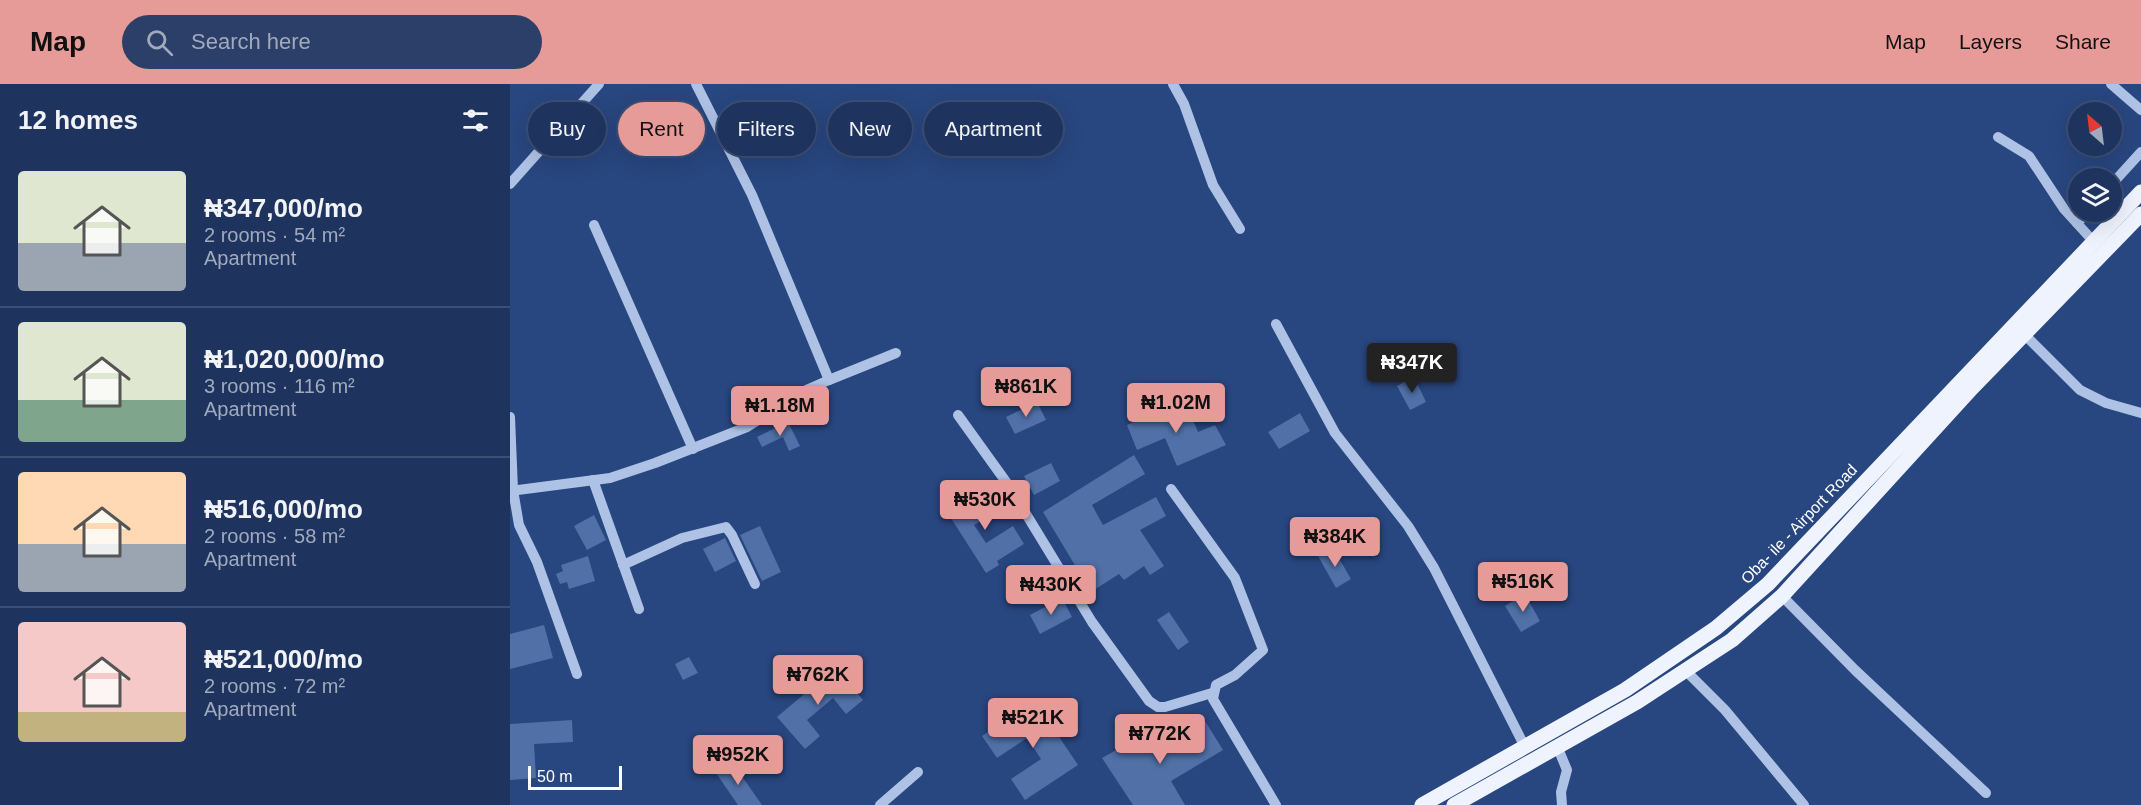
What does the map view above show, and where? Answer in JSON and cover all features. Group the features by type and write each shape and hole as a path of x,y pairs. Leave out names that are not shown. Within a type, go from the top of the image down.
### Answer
{"main road":[{"name":"Oba- ile - Airport Road","path":"1454,805 1687,672 1732,640 1782,596 1972,388 2025,335 2040,310 2094,242 2141,192"},
{"name":"Oba- ile - Airport Road","path":"1422,805 1625,690 1716,628 1768,584 2040,310 2141,214"}],"street":[{"path":"510,184 599,84"},
{"path":"696,84 752,195 829,380"},
{"path":"1173,84 1213,185 1240,230"},
{"path":"2111,84 2141,110"},
{"path":"1998,137 2029,156 2064,209 2094,242"},
{"path":"2122,173 2141,152"},
{"path":"594,225 693,450"},
{"path":"1276,324 1335,434 1408,526 1434,568 1525,747"},
{"path":"2025,335 2080,390 2106,403 2141,413"},
{"path":"512,490 610,478 693,450 747,427 804,391 896,353"},
{"path":"958,414 1009,486 1092,622 1149,701 1158,706 1165,706 1212,693"},
{"path":"510,417 512,490 519,525 537,562 577,674"},
{"path":"592,480 639,609"},
{"path":"1170,489 1235,578 1263,650 1235,675 1216,685 1212,693 1213,699 1276,805"},
{"path":"623,565 682,538 726,527 755,584"},
{"path":"1782,596 1855,670 1986,794"},
{"path":"1687,672 1725,710 1804,805"},
{"path":"1557,746 1567,770 1561,792 1562,805"},
{"path":"880,805 918,772"}],"building":[{"path":"1414,377 1426,402 1410,410 1397,386"},
{"path":"1185,401 1198,432 1215,425 1226,445 1177,466 1165,438 1137,450 1127,425"},
{"path":"1037,402 1046,420 1015,434 1006,417"},
{"path":"1300,413 1310,431 1279,449 1268,432"},
{"path":"788,422 800,446 789,451 783,437 762,447 757,437"},
{"path":"1134,455 1145,474 1092,505 1103,525 1156,497 1166,516 1140,530 1164,566 1150,575 1144,566 1124,580 1119,574 1091,592 1043,512"},
{"path":"1051,463 1060,481 1034,495 1024,476"},
{"path":"994,488 1005,507 974,525 986,543 1013,526 1024,544 997,561 999,565 986,573 949,515"},
{"path":"594,515 606,540 587,550 574,526"},
{"path":"760,526 781,572 762,581 740,535"},
{"path":"725,538 736,561 715,572 703,549"},
{"path":"1333,548 1351,579 1336,588 1318,556"},
{"path":"588,556 595,581 569,589 567,582 560,584 556,574 563,571 561,565"},
{"path":"1525,594 1540,621 1521,632 1505,606"},
{"path":"1062,598 1072,617 1040,634 1030,615"},
{"path":"1169,612 1189,642 1178,650 1157,620"},
{"path":"544,625 553,658 510,669 510,634"},
{"path":"689,657 698,673 683,680 675,664"},
{"path":"835,668 863,700 846,714 833,698 807,720 820,736 805,749 777,717"},
{"path":"1035,701 1078,765 1025,800 1011,779 1041,759 1027,738 997,758 982,736"},
{"path":"572,720 573,742 534,744 536,778 510,780 510,724"},
{"path":"1205,721 1223,750 1171,781 1185,805 1133,805 1102,758 1147,733 1156,750"},
{"path":"732,762 762,805 738,805 716,773"}]}
